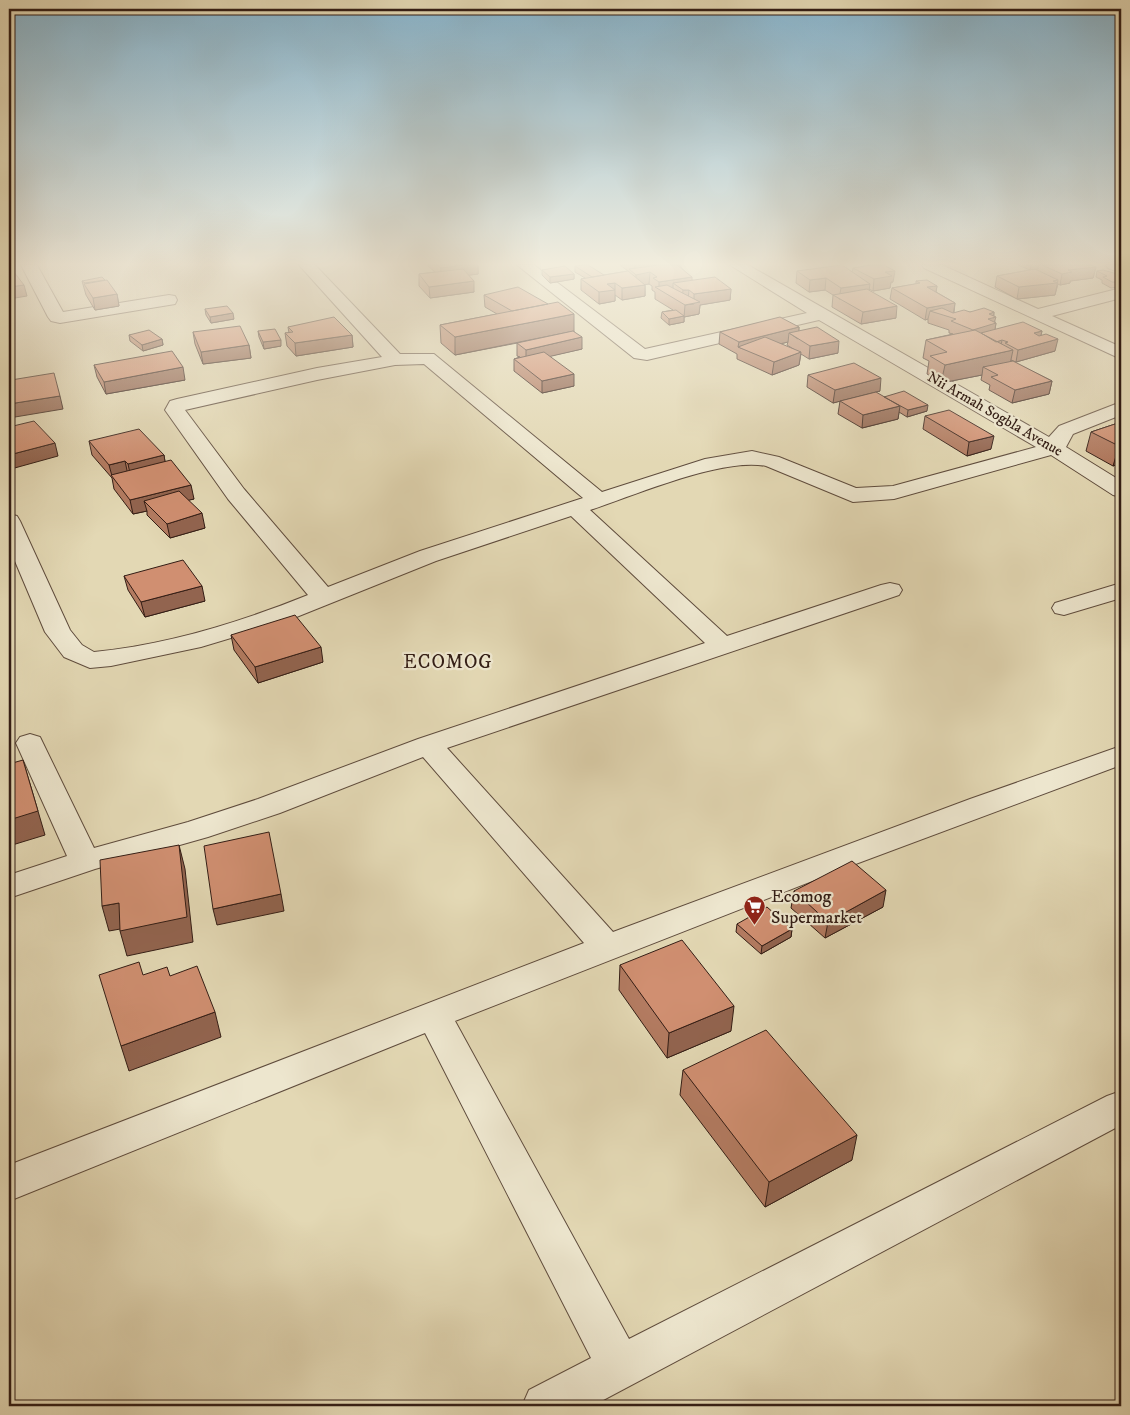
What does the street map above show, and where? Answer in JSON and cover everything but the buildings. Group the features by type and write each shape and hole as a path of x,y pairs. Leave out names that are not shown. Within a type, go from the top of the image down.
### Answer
{"street":[{"path":"368,331 395,360"},
{"path":"610,331 640,354 647,354 749,331"},
{"name":"Nii Armah Sogbla Avenue","path":"848,331 1056,448 1121,490"},
{"path":"1073,331 1121,354"},
{"path":"324,598 236,494 175,410 177,406 183,402 263,384 395,360 420,358 433,360 598,500"},
{"path":"9,521 58,632 73,651 90,660 112,658 202,639 275,617 428,556 712,463 752,458 772,462 853,495 872,495 894,492 965,471 1056,448 1059,437 1066,430 1121,408"},
{"path":"575,508 722,645"},
{"path":"9,887 85,861 197,830 269,806 428,745 890,590"},
{"path":"1064,608 1121,590"},
{"path":"30,744 85,861"},
{"path":"428,745 607,947"},
{"path":"9,1183 607,947 927,824 1121,755"},
{"path":"434,1016 620,1367"},
{"path":"545,1406 1121,1107"}],"place":[{"name":"Ecomog Supermarket","path":"755,926"}],"district":[{"name":"ECOMOG","path":"448,662"}]}
